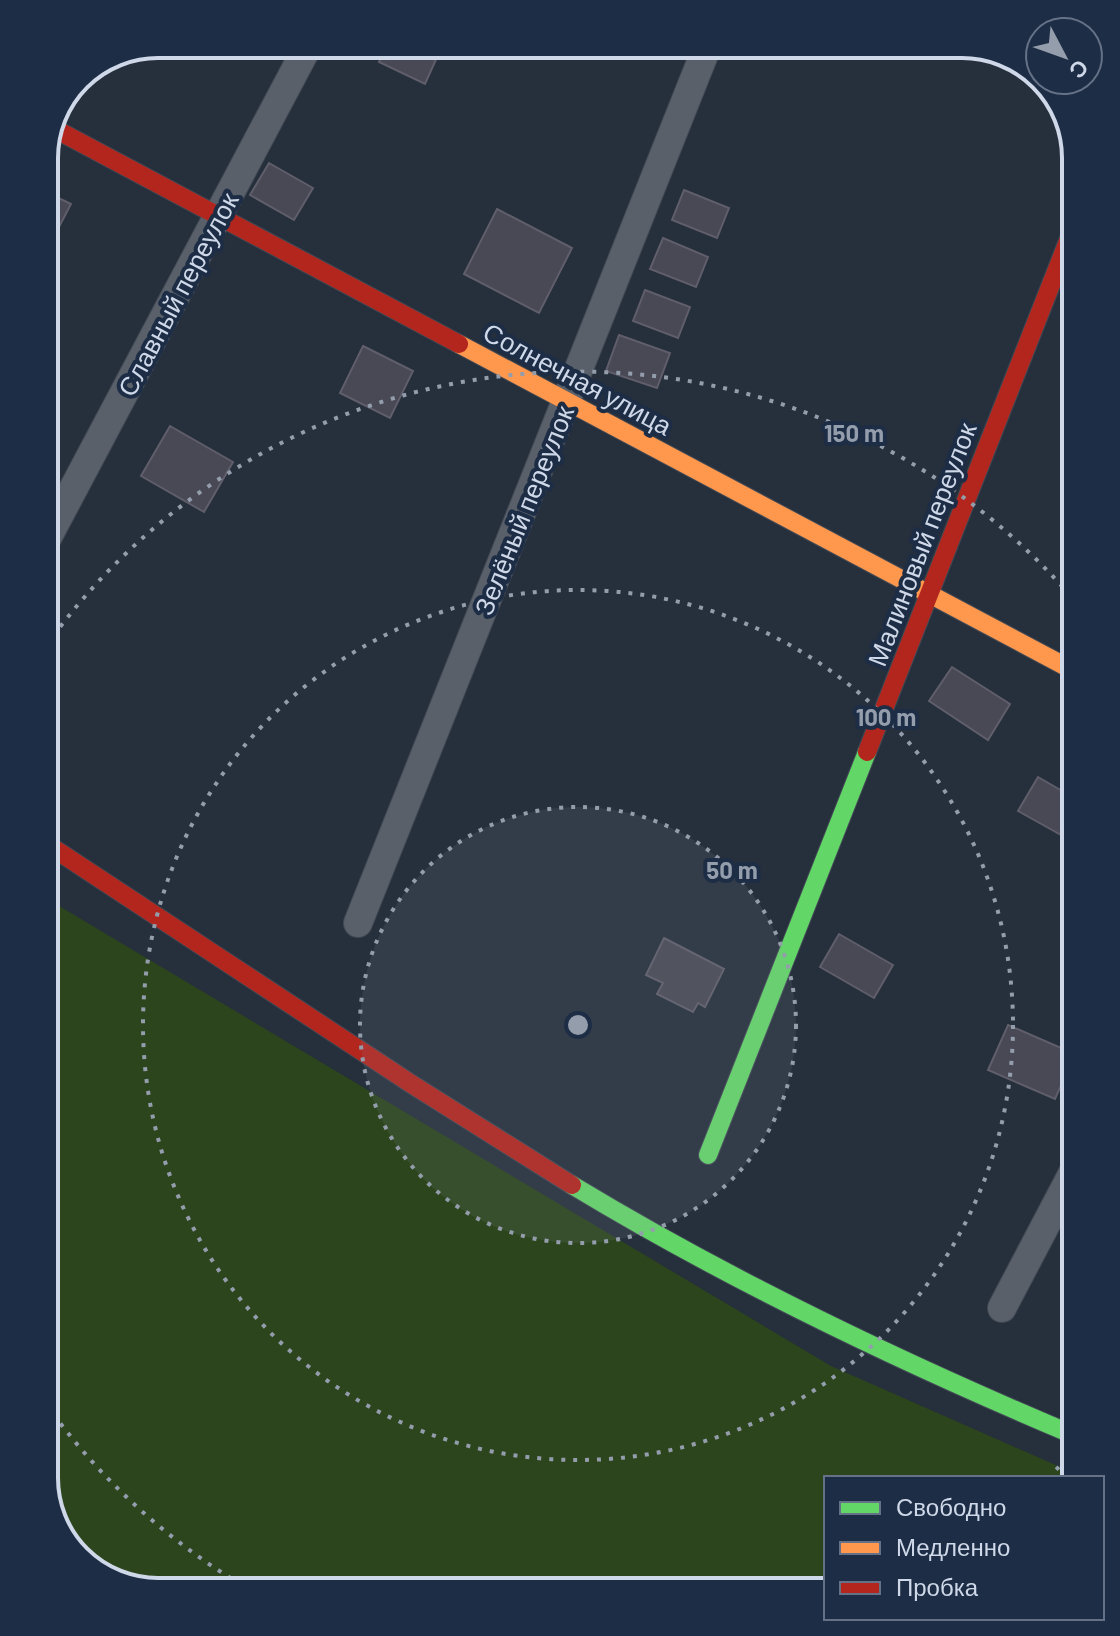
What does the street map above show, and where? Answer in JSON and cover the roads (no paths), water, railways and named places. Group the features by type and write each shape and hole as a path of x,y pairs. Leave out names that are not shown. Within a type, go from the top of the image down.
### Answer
{"street":[{"name":"Славный переулок","path":"58,518 302,58"},
{"name":"Зелёный переулок","path":"358,923 703,58"},
{"name":"Солнечная улица","path":"61,132 1062,665"},
{"name":"Малиновый переулок","path":"708,1155 1062,257"},
{"path":"58,851 511,1146 673,1242 874,1351 1062,1430"},
{"path":"1002,1308 1062,1194"}]}
